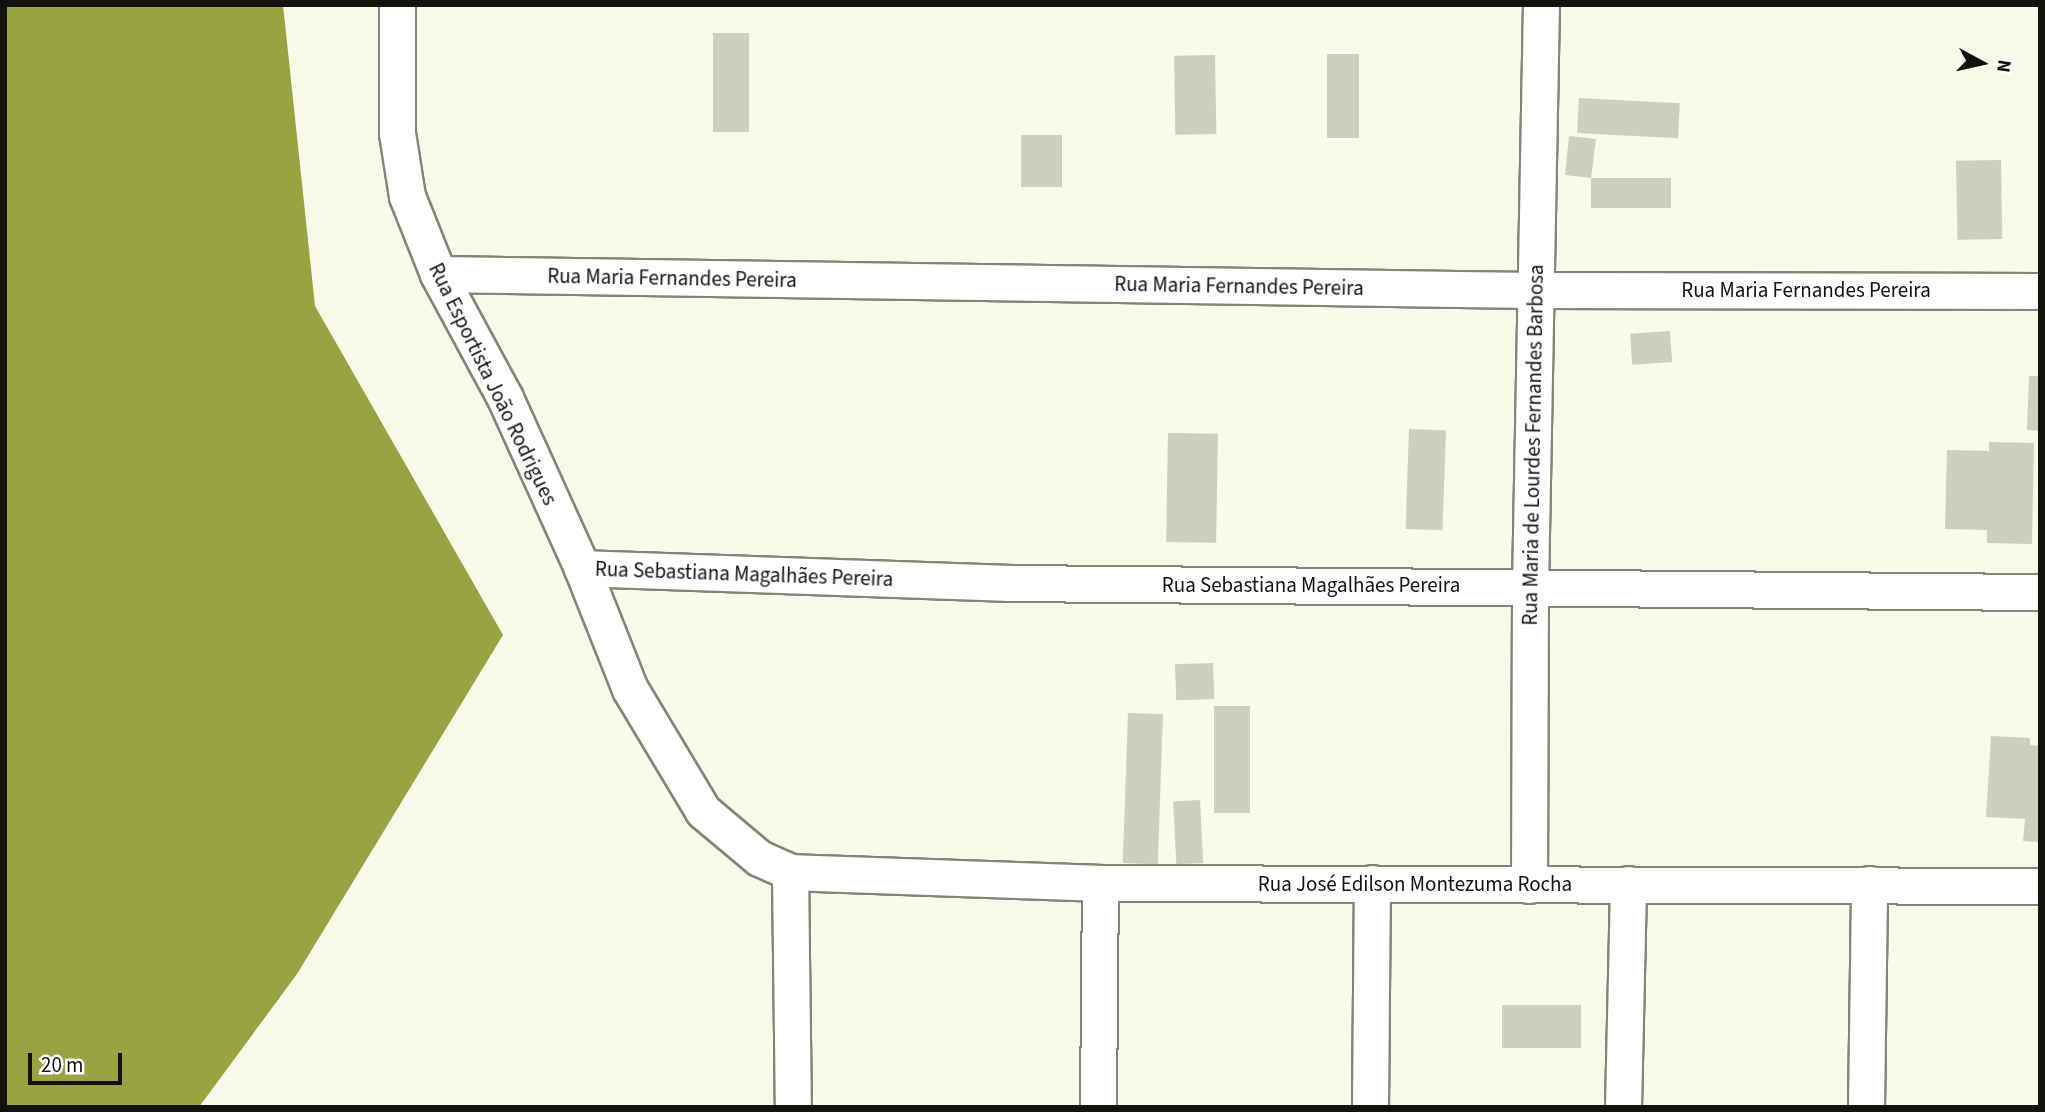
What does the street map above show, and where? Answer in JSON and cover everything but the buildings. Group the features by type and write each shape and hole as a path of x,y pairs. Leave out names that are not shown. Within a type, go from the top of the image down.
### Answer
{"street":[{"name":"Rua Esportista João Rodrigues","path":"397,5 397,133 407,196 438,274 505,398 582,568 631,689 703,811 760,858 790,872"},
{"name":"Rua Maria de Lourdes Fernandes Barbosa","path":"1529,885 1530,587 1541,5"},
{"name":"Rua Maria Fernandes Pereira","path":"438,274 1535,290 2040,291"},
{"name":"Rua Sebastiana Magalhães Pereira","path":"582,568 1008,583 2040,592"},
{"name":"Rua José Edilson Montezuma Rocha","path":"790,872 1100,883 2040,886"},
{"path":"790,872 793,1107"},
{"path":"1097,1107 1100,883"},
{"path":"1370,1107 1372,883"},
{"path":"1623,1107 1628,884"},
{"path":"1866,1107 1869,884"}],"shaded area":[{"path":"5,5 283,5 315,306 503,635 297,974 199,1107 5,1107"}]}
